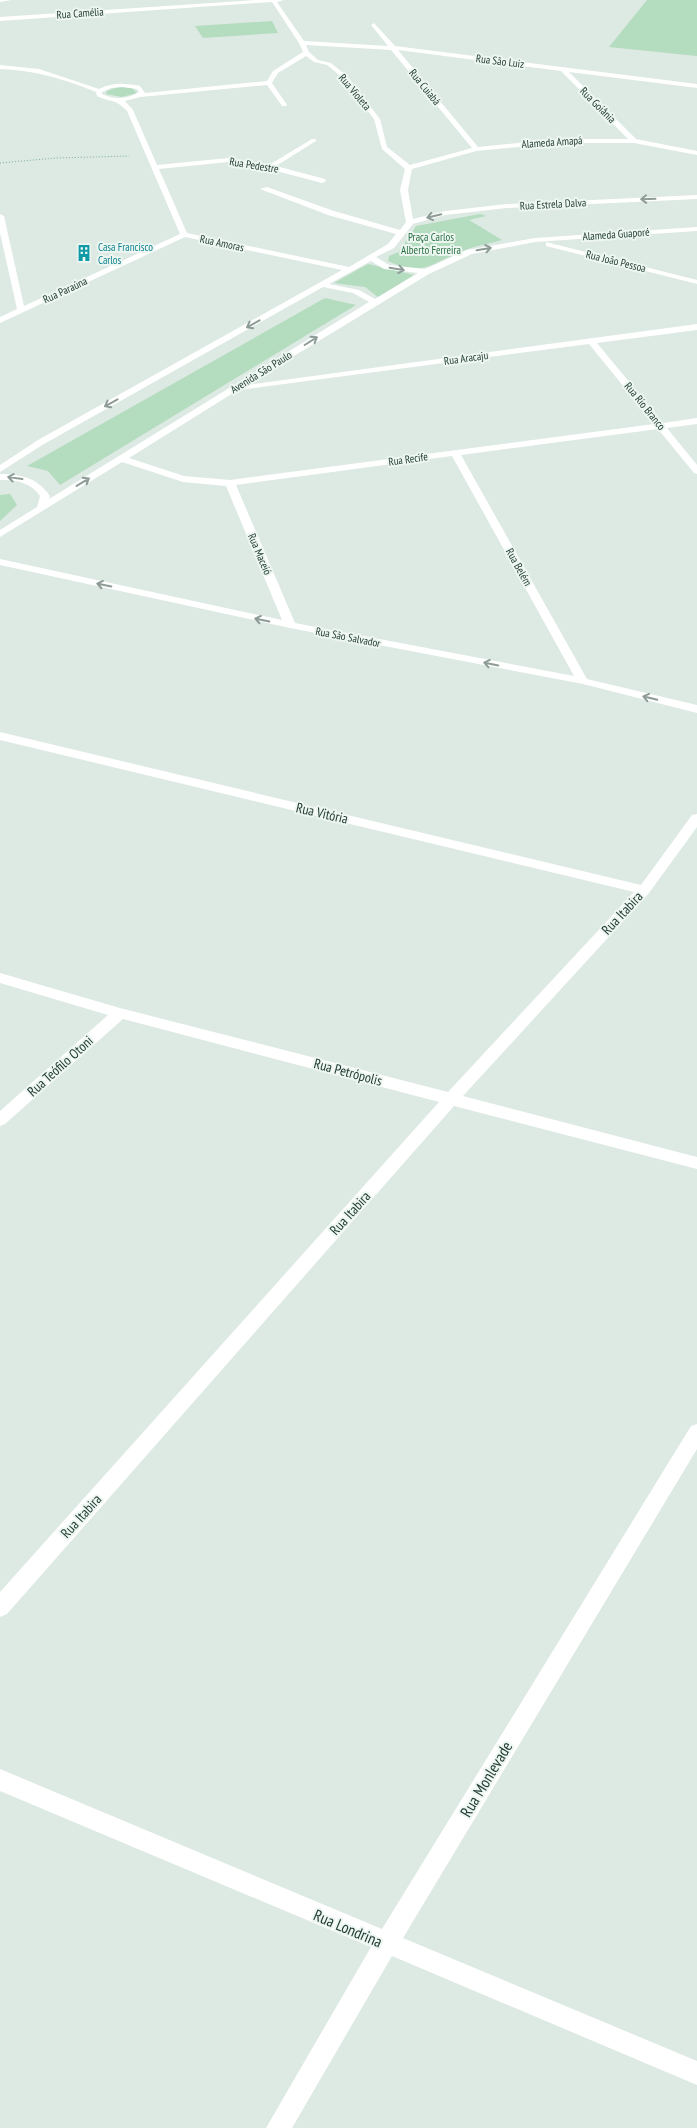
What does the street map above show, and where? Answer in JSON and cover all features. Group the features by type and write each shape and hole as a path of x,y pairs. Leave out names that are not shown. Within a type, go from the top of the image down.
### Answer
{"street":[{"path":"0,0 8,0"},
{"path":"269,83 275,72 306,53 302,43 273,0"},
{"name":"Rua Camélia","path":"0,19 281,0"},
{"name":"Rua Cuiabá","path":"374,25 476,149"},
{"name":"Rua São Luiz","path":"302,43 393,48 697,86"},
{"name":"Rua Violeta","path":"306,53 316,61 329,64 344,76 377,119 384,148 409,168"},
{"path":"0,66 25,67 58,74 99,91 102,97 120,99 140,95 269,83"},
{"name":"Rua Goiânia","path":"563,69 634,141"},
{"path":"269,83 284,105"},
{"path":"99,91 110,86 130,85 142,90 140,95"},
{"name":"Rua Amoras","path":"120,99 130,110 184,235 349,269"},
{"path":"270,167 314,140"},
{"name":"Alameda Amapá","path":"409,168 476,149 568,140 634,141 697,152"},
{"name":"Rua Pedestre","path":"155,167 228,160 270,167 322,181"},
{"path":"0,469 41,442 391,246 410,222 404,190 409,168"},
{"path":"264,189 323,210 401,234"},
{"name":"Rua Estrela Dalva","path":"410,222 445,213 507,206 697,197"},
{"path":"0,216 20,310"},
{"name":"Alameda Guaporé","path":"535,240 697,228"},
{"name":"Rua Paraúna","path":"0,320 184,235"},
{"name":"Avenida São Paulo","path":"0,534 374,302 426,272 470,252 535,240"},
{"name":"Rua João Pessoa","path":"535,240 697,282"},
{"path":"370,258 387,267 426,272"},
{"path":"323,285 352,289 366,295 374,302"},
{"name":"Rua Aracaju","path":"234,389 697,327"},
{"name":"Rua Rio Branco","path":"592,342 697,471"},
{"name":"Rua Recife","path":"122,459 183,479 230,483 697,421"},
{"name":"Rua Belém","path":"455,453 583,681"},
{"path":"0,477 26,479 40,486 45,496 42,507"},
{"name":"Rua Maceió","path":"230,483 290,626"},
{"name":"Rua São Salvador","path":"0,562 290,626 583,681 697,709"},
{"name":"Rua Vitória","path":"0,736 644,890"},
{"name":"Rua Itabira","path":"0,1607 451,1099 644,890 697,818"},
{"name":"Rua Petrópolis","path":"0,978 120,1013 697,1163"},
{"name":"Rua Teófilo Otoni","path":"0,1120 120,1013"},
{"name":"Rua Monlevade","path":"278,2128 386,1944 697,1432"},
{"name":"Rua Londrina","path":"0,1780 386,1944 697,2073"}],"path":[{"path":"0,163 56,158 149,156"}],"green space":[{"path":"647,0 697,0 697,56 609,47"},
{"path":"272,21 278,33 203,38 195,26"},
{"path":"118,87 132,88 137,93 122,97 106,94 107,91"},
{"name":"Praça Carlos Alberto Ferreira","path":"480,214 486,216 469,220 502,240 473,247 424,268 408,268 388,261 389,256 399,252 416,226"},
{"path":"368,264 414,275 378,297 365,287 334,283"},
{"path":"325,298 356,305 60,485 48,471 27,466"},
{"path":"10,494 17,505 0,521 0,495"}],"place":[{"name":"Casa Francisco Carlos","path":"84,253"}]}
